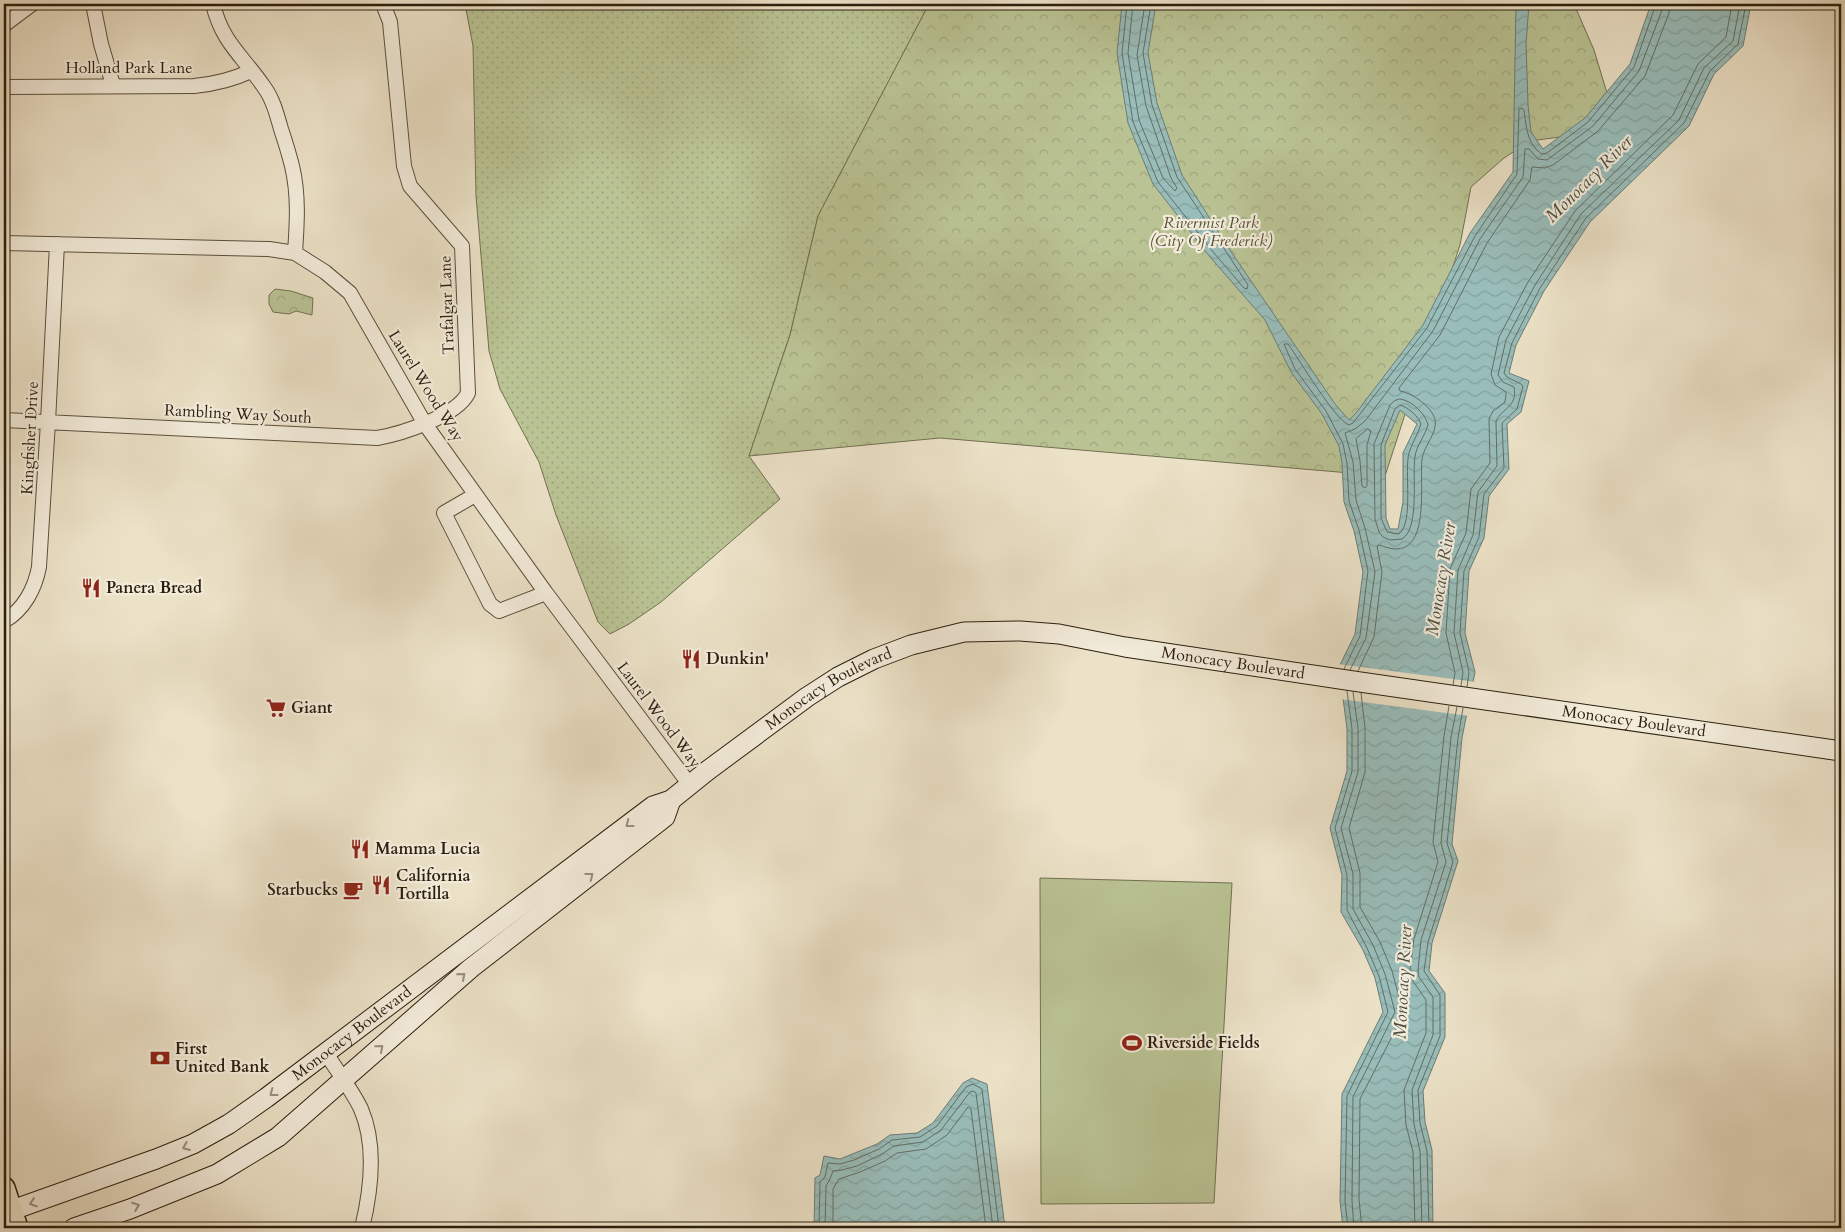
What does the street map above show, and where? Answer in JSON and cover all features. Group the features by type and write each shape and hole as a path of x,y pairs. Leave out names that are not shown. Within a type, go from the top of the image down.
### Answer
{"main road":[{"name":"Monocacy Boulevard","path":"11,1217 205,1139 266,1098 653,806 671,800 807,697 838,677 874,659 911,645 964,632 1020,631 1059,634 1125,647 1841,750"},
{"name":"Monocacy Boulevard","path":"74,1228 217,1174 278,1137 471,968 665,817 671,800"},
{"path":"4,1188 11,1217"}],"street":[{"path":"4,25 32,4"},
{"path":"93,4 101,44 113,85"},
{"path":"213,4 217,20 226,39 266,89 275,110 292,166 297,210 295,253"},
{"name":"Trafalgar Lane","path":"383,4 390,22 404,166 410,186 462,246 468,393 459,404 425,424"},
{"name":"Holland Park Lane","path":"4,87 194,86 216,84 236,78 251,70"},
{"name":"Laurel Wood Way","path":"4,243 243,247 295,253 325,272 350,293 425,424 546,594 690,785"},
{"name":"Kingfisher Drive","path":"4,621 22,605 33,589 37,578 42,544 57,244"},
{"name":"Rambling Way South","path":"4,420 377,438 394,435 425,424"},
{"path":"475,495 444,513 490,604 499,611 546,594"},
{"path":"326,1053 361,1110 368,1139 370,1179 367,1208 362,1228"}],"green space":[{"path":"465,4 929,4 818,216 790,335 749,456 780,499 661,602 629,624 610,634 598,622 556,515 539,462 500,389 489,351 476,196 473,46"},
{"name":"Rivermist Park (City Of Frederick)","path":"929,4 1574,4 1594,50 1610,103 1575,135 1530,141 1504,158 1471,187 1460,245 1385,476 940,438 749,456 790,335 818,216"},
{"path":"275,289 291,291 313,298 312,315 296,311 289,314 273,312 269,304 269,295"},
{"name":"Riverside Fields","path":"1040,878 1232,883 1214,1203 1041,1204"}],"water":[{"name":"Monocacy River","path":"1122,4 1156,4 1148,53 1157,103 1182,175 1234,256 1335,404 1349,420 1423,325 1470,233 1513,172 1516,4 1529,4 1526,44 1528,105 1531,132 1543,149 1585,118 1630,64 1651,4 1751,4 1743,46 1714,74 1689,126 1590,222 1544,291 1516,345 1509,373 1529,381 1521,412 1507,424 1509,469 1489,496 1484,538 1469,571 1465,633 1475,672 1462,738 1452,844 1458,861 1432,943 1429,971 1445,993 1445,1037 1423,1091 1425,1122 1432,1150 1433,1228 1343,1228 1340,1201 1342,1094 1383,1012 1375,978 1363,950 1341,912 1342,875 1330,828 1347,771 1347,729 1339,667 1355,634 1363,572 1354,531 1344,502 1339,446 1322,414 1291,372 1265,320 1210,257 1153,184 1128,123 1117,53","holes":["1400,410 1417,424 1403,453 1403,502 1398,529 1390,529 1386,518 1385,445"]},
{"path":"972,1078 987,1084 1005,1228 814,1228 815,1178 820,1175 824,1156 840,1159 877,1144 890,1135 917,1133 933,1123 963,1083"}],"pier":[{"path":"1338,664 1476,682 1469,716 1340,699 1336,668"}],"place":[{"name":"Panera Bread","path":"91,588"},
{"name":"Dunkin'","path":"691,659"},
{"name":"Giant","path":"276,708"},
{"name":"Mamma Lucia","path":"360,849"},
{"name":"California Tortilla","path":"381,885"},
{"name":"Starbucks","path":"353,890"},
{"name":"Riverside Fields","path":"1132,1043"},
{"name":"First United Bank","path":"160,1058"}]}
